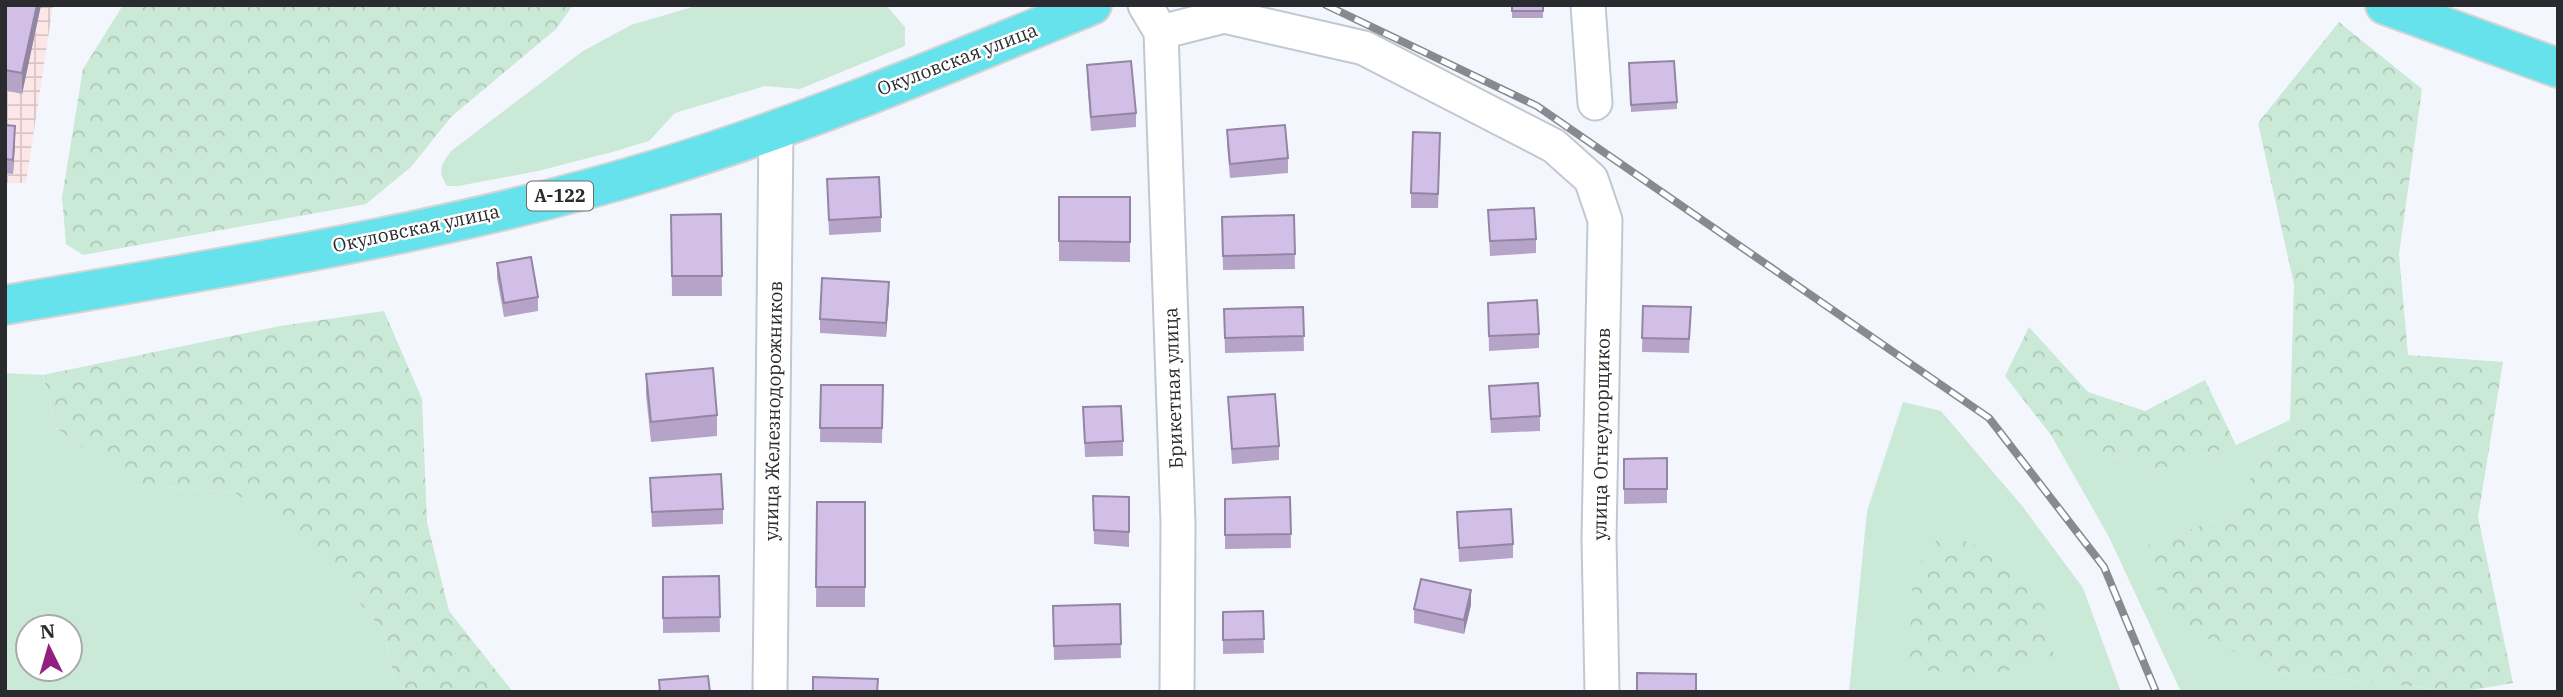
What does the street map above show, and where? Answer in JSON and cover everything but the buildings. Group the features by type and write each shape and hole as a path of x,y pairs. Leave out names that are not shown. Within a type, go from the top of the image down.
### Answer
{"main road":[{"name":"Окуловская улица","path":"5,305 310,251 547,200 662,168 776,129 1092,5"},
{"path":"2385,5 2558,68"}],"street":[{"path":"1588,5 1595,103"},
{"name":"улица Огнеупорщиков","path":"1153,19 1224,16 1364,48 1555,146 1591,179 1605,220 1599,539 1602,692"},
{"name":"Брикетная улица","path":"1153,19 1178,523 1177,692"},
{"name":"улица Железнодорожников","path":"770,692 776,129"}],"shaded area":[{"path":"5,5 53,5 26,183 5,183"}],"green space":[{"path":"123,5 573,5 556,29 451,117 411,167 366,204 83,255 66,244 62,197 83,69"},
{"path":"699,5 886,5 905,27 905,46 800,89 765,86 675,113 649,141 538,171 447,186 442,176 442,168 451,151 583,51 631,25"},
{"path":"2339,22 2422,89 2399,254 2408,355 2503,362 2478,517 2513,683 2461,692 2272,671 2170,619 2139,548 2224,517 2290,420 2294,284 2258,123"},
{"path":"384,311 422,399 427,522 449,611 513,692 397,692 384,631 318,556 234,492 133,485 55,427 43,375 280,326"},
{"path":"2029,327 2088,392 2145,411 2205,380 2236,445 2155,471 2051,435 2005,376"},
{"path":"5,373 43,375 55,427 133,485 234,492 318,556 384,631 397,692 5,692"},
{"path":"1903,402 1941,411 2023,507 2083,588 2121,692 1849,692 1867,511"},
{"path":"2290,420 2224,517 2139,548 2272,671 2461,692 2181,692 2109,537 2051,435 2155,471 2236,445"},
{"path":"1944,530 2008,563 2043,602 2055,662 1983,675 1909,669 1913,573"}],"railway":[{"path":"1326,5 1537,106 1989,418 2104,567 2156,692"}]}
